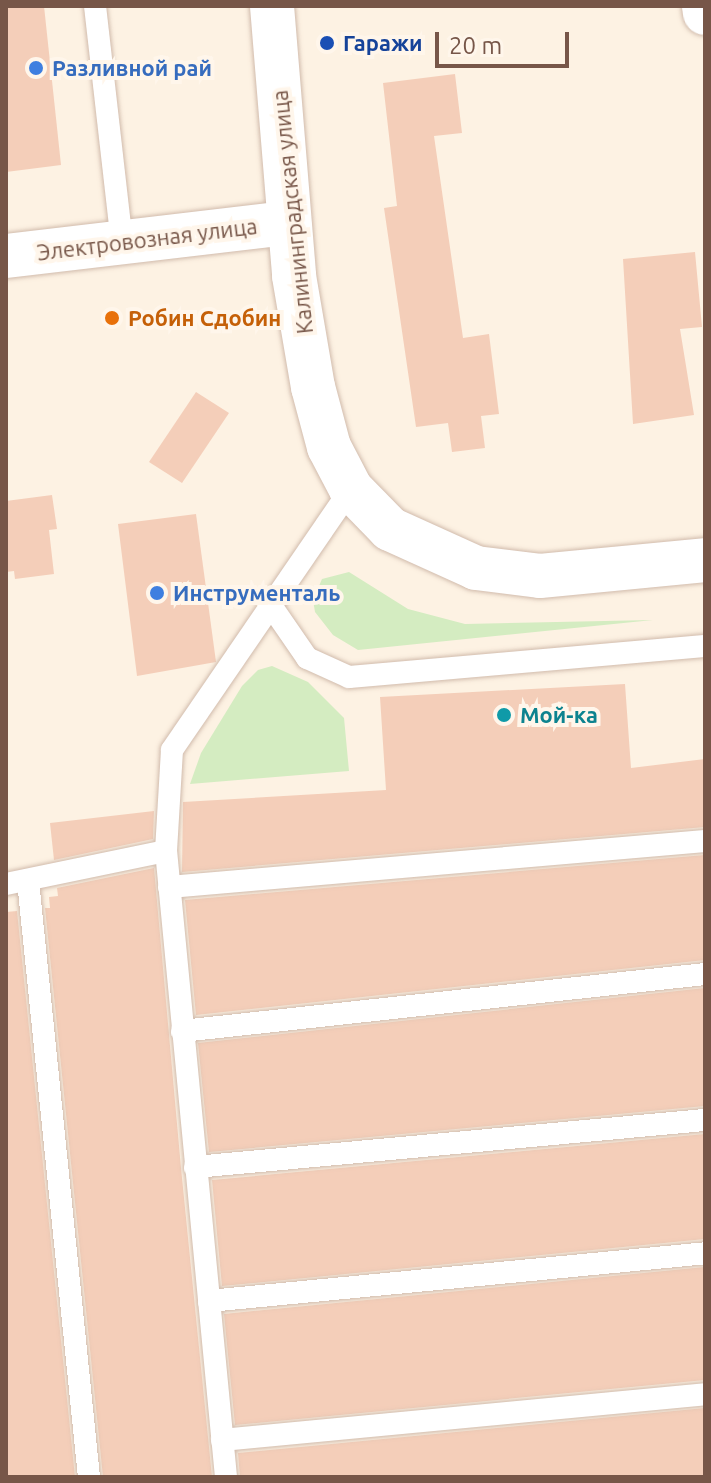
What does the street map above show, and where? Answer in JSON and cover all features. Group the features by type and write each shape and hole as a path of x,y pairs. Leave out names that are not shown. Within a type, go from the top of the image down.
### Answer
{"main road":[{"name":"Калининградская улица","path":"272,6 289,223 313,387 329,447 351,489 390,529 445,557 510,575 583,573 705,560"},
{"path":"704,6 705,13"},
{"name":"Электровозная улица","path":"6,256 289,223"}],"lane":[{"path":"95,6 122,243"},
{"path":"226,1477 166,851 172,750 351,489"},
{"path":"272,607 307,658 349,677 705,646"},
{"path":"169,887 705,841"},
{"path":"89,1477 17,883 166,851"},
{"path":"182,1031 705,974"},
{"path":"195,1167 705,1120"},
{"path":"209,1301 705,1253"},
{"path":"222,1440 705,1394"}],"green space":[{"path":"349,572 408,609 465,624 653,620 358,650 333,635 315,612 313,600 322,579"},
{"path":"272,666 308,682 344,718 349,771 190,784 201,753 242,686 258,670"}],"building":[{"path":"6,6 44,6 61,165 6,172"},
{"path":"455,74 462,133 434,136 463,338 489,334 499,414 481,416 485,448 452,452 448,423 416,427 384,208 397,206 383,83"},
{"path":"695,252 702,327 680,329 694,415 633,424 623,259"},
{"path":"196,392 229,413 182,483 149,462"},
{"path":"52,495 57,529 49,530 54,574 15,579 14,571 6,572 6,501"},
{"path":"196,514 216,662 137,676 118,524"},
{"path":"625,684 631,768 705,759 705,827 182,872 183,802 386,790 380,697"},
{"path":"154,811 153,839 54,860 50,823"},
{"path":"705,855 705,960 196,1015 185,900"},
{"path":"154,868 212,1477 103,1477 45,908 50,908 49,897 58,896 57,888"},
{"path":"17,911 75,1477 6,1477 6,912"},
{"path":"705,988 705,1106 209,1152 198,1043"},
{"path":"705,1134 705,1239 222,1286 212,1180"},
{"path":"705,1267 705,1380 235,1425 224,1314"},
{"path":"705,1408 705,1477 240,1477 238,1453"}],"place":[{"name":"Гаражи","path":"327,43"},
{"name":"Разливной рай","path":"36,68"},
{"name":"Робин Сдобин","path":"112,318"},
{"name":"Инструменталь","path":"157,593"},
{"name":"Мой-ка","path":"504,715"}]}
